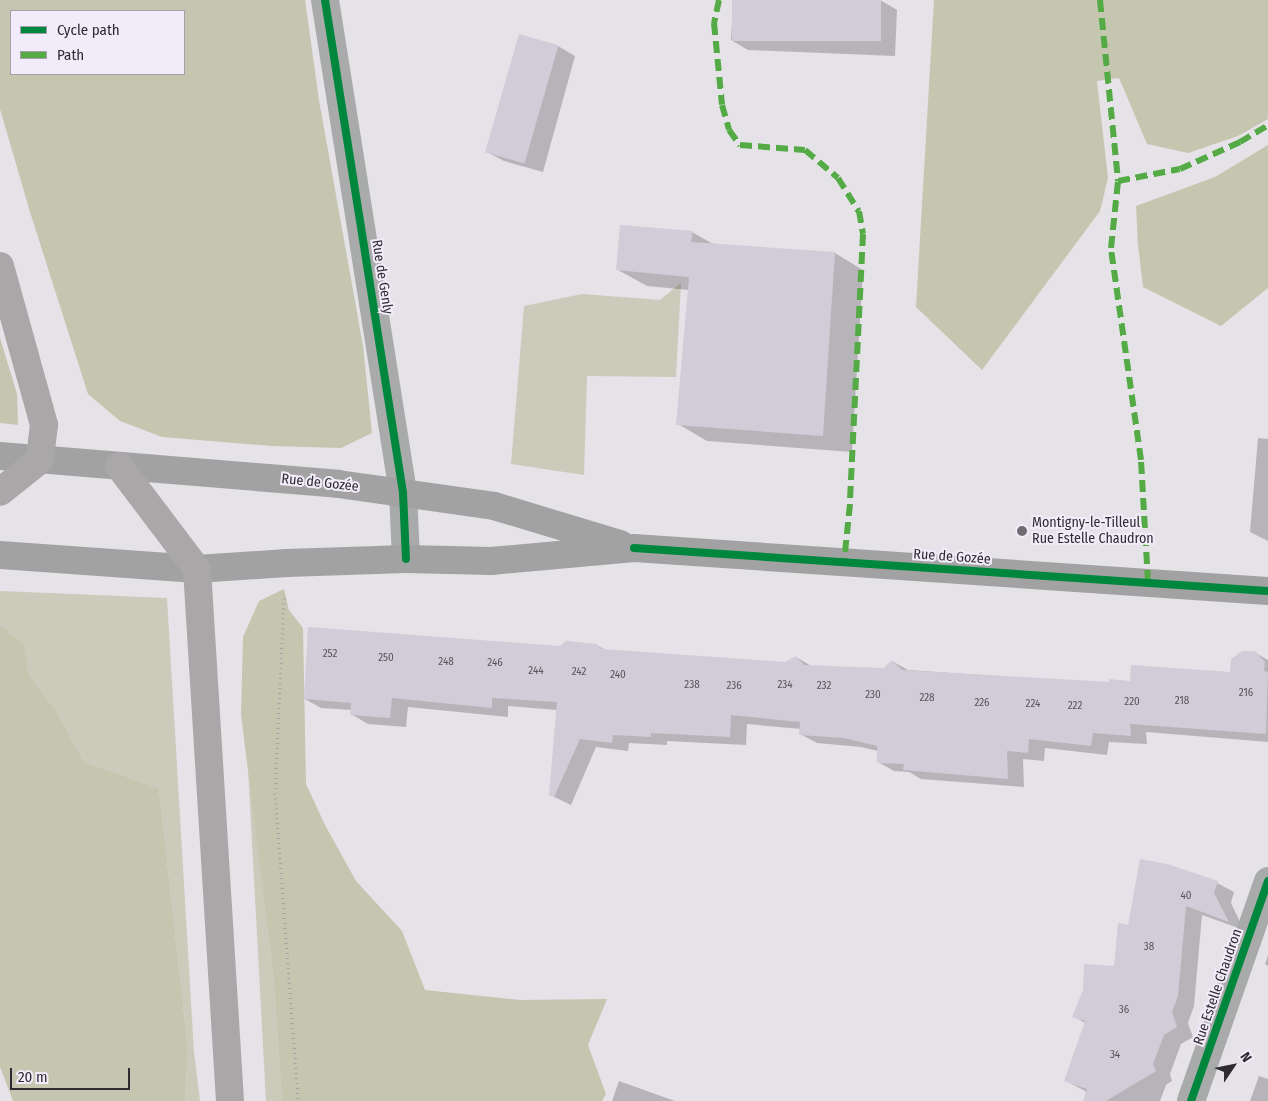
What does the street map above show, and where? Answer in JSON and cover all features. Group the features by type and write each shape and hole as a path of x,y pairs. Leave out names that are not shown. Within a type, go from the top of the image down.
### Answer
{"highway":[{"path":"0,266 44,425 40,460 0,492"},
{"path":"119,466 197,569 230,1101"}],"main road":[{"name":"Rue de Gozée","path":"0,456 338,484 494,506 634,548"},
{"name":"Rue de Gozée","path":"0,555 197,569 287,562 406,559 491,561 634,548 1268,591"}],"street":[{"name":"Rue de Genly","path":"325,0 403,493 406,559"},
{"name":"Rue Estelle Chaudron","path":"1191,1101 1268,881"}],"path":[{"path":"284,590 275,793 298,1101"}],"green space":[{"path":"0,0 305,0 319,100 363,346 372,433 341,448 272,446 162,437 120,421 88,394 30,212 0,109"},
{"path":"934,0 1268,0 1268,119 1238,136 1188,153 1147,144 1119,78 1097,81 1108,178 1100,211 982,370 916,307"},
{"path":"1268,145 1268,288 1221,326 1143,287 1136,206 1215,177"},
{"path":"681,283 676,377 587,376 584,475 511,464 524,306 582,294 660,300"},
{"path":"0,338 17,394 18,425 0,423"},
{"path":"284,589 289,610 303,628 306,784 325,825 356,881 402,931 425,990 520,1000 607,999 588,1045 606,1094 602,1101 282,1101 273,973 241,714 243,637 259,601"},
{"path":"0,591 167,598 194,1052 200,1101 185,1101 188,1049 159,788 84,762 57,712 29,675 24,644 0,625"},
{"path":"0,625 24,644 29,675 57,712 84,762 159,788 188,1049 185,1101 13,1101 0,1067"},
{"path":"248,768 273,973 282,1101 266,1101"}],"building":[{"path":"732,0 881,0 881,41 732,41"},
{"path":"519,34 558,45 525,164 485,152"},
{"path":"620,225 693,231 691,242 835,252 823,436 676,425 689,277 616,270"},
{"path":"308,627 560,646 566,641 597,644 602,649 785,662 796,656 804,665 884,668 892,660 902,670 1109,682 1109,679 1130,681 1131,665 1230,672 1231,659 1242,651 1255,651 1265,662 1264,671 1268,672 1266,734 1130,724 1131,736 1093,733 1091,746 1029,739 1028,753 1007,751 1008,779 903,770 904,764 877,763 877,746 844,738 799,735 800,722 731,715 730,737 651,733 651,737 613,735 612,743 580,739 554,797 549,795 557,702 492,698 492,708 392,698 390,718 350,715 351,703 304,699"},
{"path":"1140,859 1167,864 1218,881 1214,893 1229,922 1186,906 1178,996 1172,1012 1177,1027 1164,1035 1153,1064 1156,1071 1106,1101 1083,1101 1087,1089 1064,1081 1085,1021 1072,1017 1083,990 1084,964 1114,966 1118,923 1128,925"}],"marked path":[{"path":"719,0 714,23 722,105 729,130 740,145 805,150 838,178 859,211 863,234 850,504 844,562"},
{"path":"1100,0 1118,181"},
{"path":"1148,582 1141,460 1111,248 1118,181 1180,169 1240,142 1268,125"}],"cycle path":[{"path":"325,0 403,493 406,559"},
{"path":"634,548 1268,591"},
{"path":"1191,1101 1268,881"}],"place":[{"name":"Montigny-le-Tilleul Rue Estelle Chaudron","path":"1022,531"}]}
